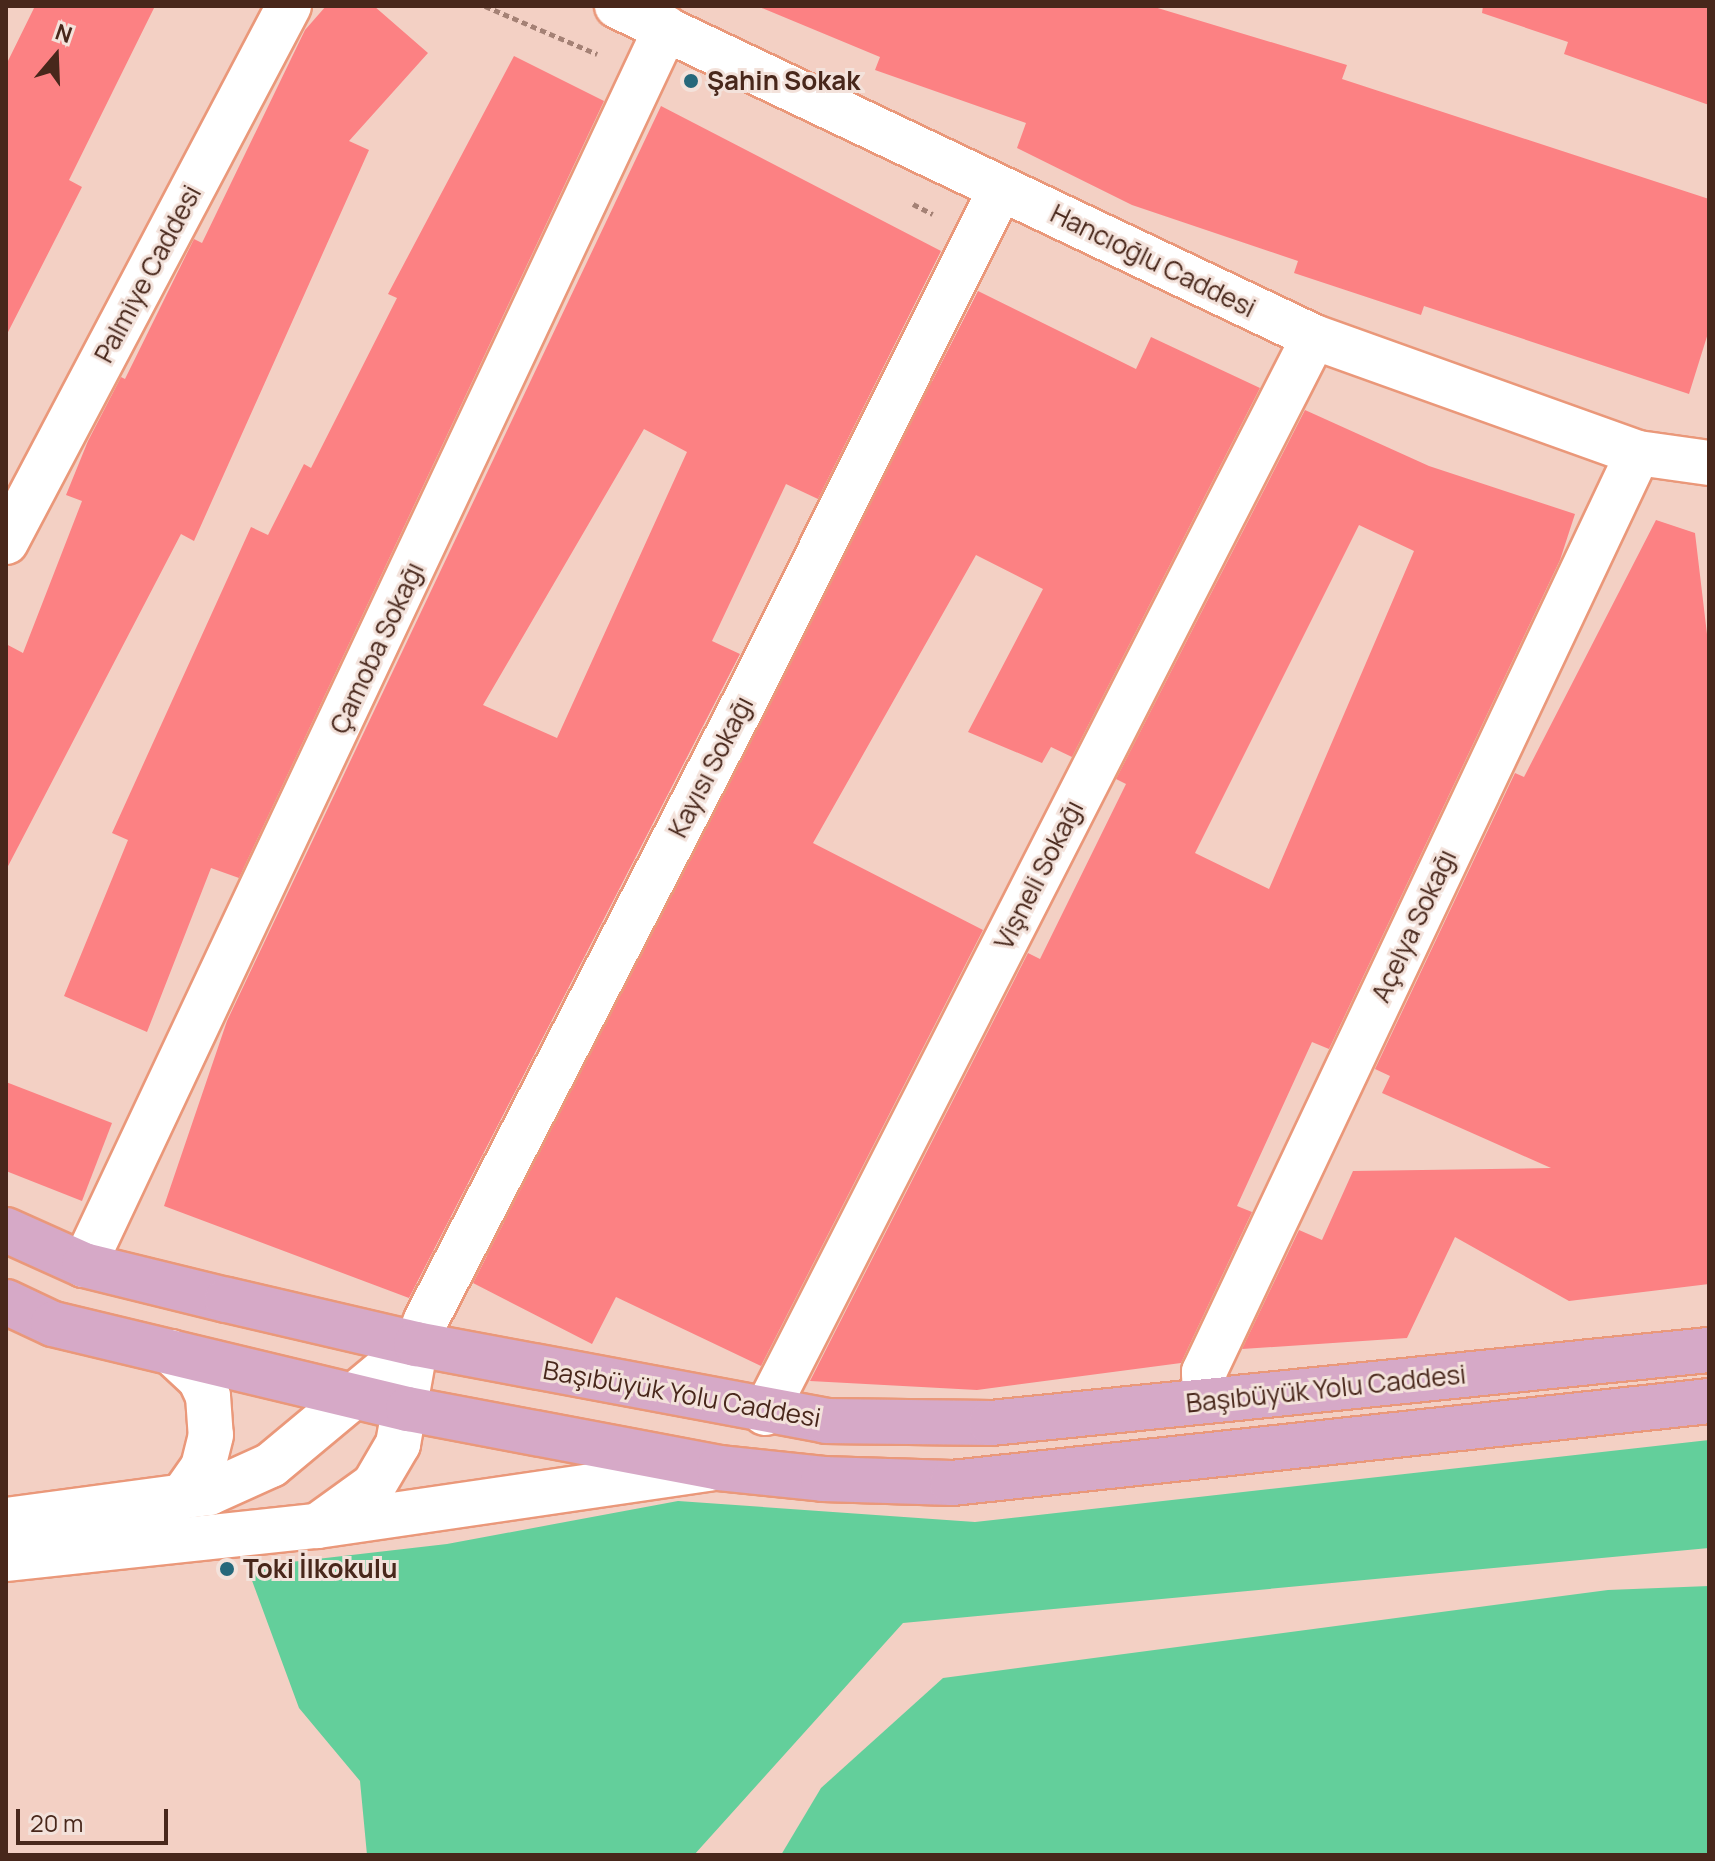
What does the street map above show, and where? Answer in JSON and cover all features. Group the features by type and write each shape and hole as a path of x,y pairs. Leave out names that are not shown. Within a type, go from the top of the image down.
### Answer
{"main road":[{"name":"Başıbüyük Yolu Caddesi","path":"6,1230 84,1265 416,1344 765,1413 901,1424 991,1423 1709,1350"},
{"name":"Başıbüyük Yolu Caddesi","path":"6,1302 53,1324 351,1397 719,1468 823,1479 952,1483 1709,1401"}],"street":[{"name":"Palmiye Caddesi","path":"6,542 289,6"},
{"name":"Hancıoğlu Caddesi","path":"617,6 1314,337 1638,453 1709,463"},
{"name":"Çamoba Sokağı","path":"84,1265 666,28"},
{"name":"Kayısı Sokağı","path":"416,1344 1001,188"},
{"name":"Vişneli Sokağı","path":"765,1413 1314,337"},
{"name":"Açelya Sokağı","path":"1205,1401 1204,1372 1638,453"},
{"path":"6,1520 209,1493 271,1465 416,1344"},
{"path":"317,1526 374,1485 398,1444 408,1409 416,1344"},
{"path":"171,1352 200,1379 208,1396 211,1435 203,1467 182,1497"},
{"path":"6,1559 317,1526 719,1468"}],"green space":[{"path":"1709,1440 1709,1548 903,1623 694,1855 367,1855 360,1781 299,1708 247,1567 447,1544 678,1501 975,1522"},
{"path":"1709,1586 1709,1855 781,1855 821,1788 943,1678 1608,1590"}],"building":[{"path":"35,6 155,6 69,180 82,187 6,336 6,65"},
{"path":"326,6 374,6 428,53 349,141 369,150 194,541 181,534 6,870 6,644 23,653 82,501 66,495 88,441 121,377 125,379 194,239 202,243 305,30"},
{"path":"757,6 1151,6 1347,65 1342,79 1709,199 1709,330 1689,394 1424,306 1421,315 1294,273 1298,261 1132,205 1017,148 1026,123 875,70 880,57"},
{"path":"1483,6 1709,6 1709,105 1564,54 1568,42 1482,13"},
{"path":"514,56 604,101 239,878 211,868 147,1032 64,996 128,840 112,833 251,527 268,535 304,464 311,468 397,298 388,294"},
{"path":"661,106 941,251 818,499 786,484 712,641 740,654 409,1298 164,1206 227,1021","holes":["644,429 687,452 557,738 483,705"]},
{"path":"978,291 1136,369 1151,337 1260,388 1072,757 1051,747 1042,763 968,732 1043,589 976,555 813,843 983,930 761,1366 616,1297 592,1344 473,1283"},
{"path":"1305,410 1429,466 1575,514 1560,560 1329,1049 1312,1042 1237,1206 1252,1212 1181,1363 977,1390 810,1381 1028,953 1040,959 1126,784 1116,779","holes":["1359,525 1414,551 1269,889 1195,853"]},
{"path":"1656,520 1695,533 1709,651 1709,1284 1569,1301 1455,1237 1407,1338 1242,1349 1299,1230 1322,1240 1353,1171 1551,1168 1382,1093 1390,1076 1375,1069 1515,773 1524,777"},
{"path":"6,1082 112,1123 82,1201 6,1171"}],"place":[{"name":"Şahin Sokak","path":"691,81"},
{"name":"Toki İlkokulu","path":"227,1569"}]}
